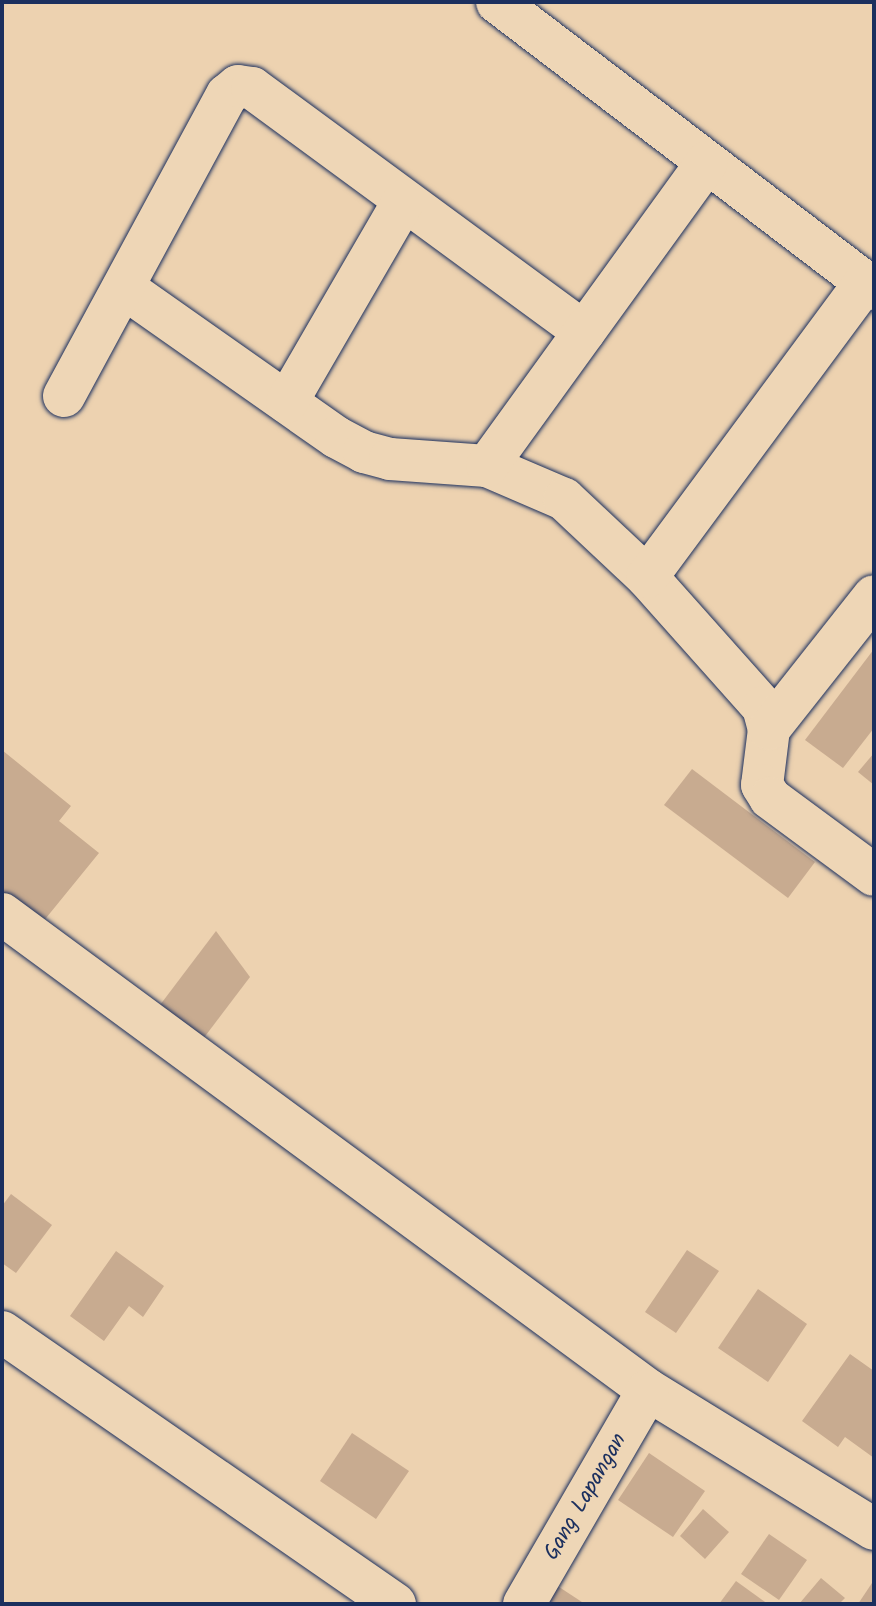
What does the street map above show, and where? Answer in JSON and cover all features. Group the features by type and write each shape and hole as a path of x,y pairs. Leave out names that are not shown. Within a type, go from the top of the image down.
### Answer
{"street":[{"path":"497,2 869,286 647,577"},
{"path":"64,396 227,95 238,86 252,88 584,332"},
{"path":"487,466 707,162"},
{"path":"287,402 404,200"},
{"path":"124,288 364,452 390,459 487,466 564,499 647,577 763,707 769,729 762,785 770,798 874,875"},
{"path":"769,729 874,596"},
{"path":"2,914 648,1390 874,1529"},
{"path":"2,1332 395,1604"},
{"name":"Gang Lapangan","path":"524,1604 648,1390"}],"building":[{"path":"874,649 874,728 843,768 805,740"},
{"path":"2,750 71,806 59,821 99,853 42,923 2,891"},
{"path":"874,753 874,785 858,772"},
{"path":"692,769 815,862 788,898 664,805"},
{"path":"216,931 250,977 203,1039 160,1005"},
{"path":"11,1194 52,1225 16,1273 2,1263 2,1206"},
{"path":"687,1250 719,1271 676,1333 645,1312"},
{"path":"116,1251 164,1286 143,1317 129,1306 104,1341 70,1316"},
{"path":"758,1289 807,1324 768,1382 718,1348"},
{"path":"850,1354 874,1371 874,1458 845,1437 838,1447 802,1421"},
{"path":"352,1433 409,1471 376,1519 320,1481"},
{"path":"649,1453 705,1491 673,1537 618,1500"},
{"path":"703,1509 729,1532 705,1559 680,1536"},
{"path":"769,1534 807,1560 779,1600 741,1574"},
{"path":"821,1578 845,1598 839,1604 799,1604"},
{"path":"874,1580 874,1604 858,1604"},
{"path":"736,1581 768,1604 719,1604"},
{"path":"553,1583 585,1604 539,1604"}]}
